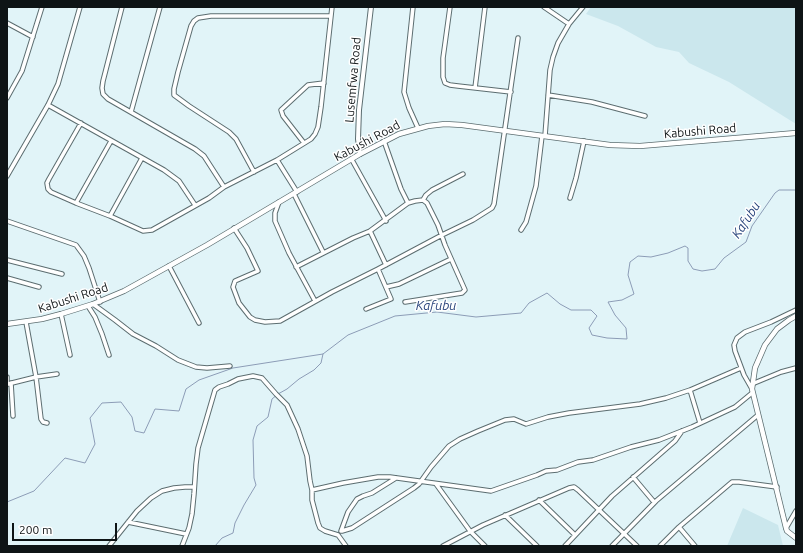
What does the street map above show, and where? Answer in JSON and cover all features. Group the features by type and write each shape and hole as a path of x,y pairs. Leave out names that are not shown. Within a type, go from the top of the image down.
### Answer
{"main road":[{"name":"Kabushi Road","path":"7,324 26,322 61,314 100,302 141,283 360,154 399,134 418,128 445,124 610,145 640,146 796,133"},
{"path":"796,316 784,323 773,333 761,352 755,368 752,389 786,528 796,538"}],"street":[{"path":"7,98 22,71 42,7"},
{"path":"7,176 48,105 58,84 64,68 80,7"},
{"path":"122,7 102,88 103,94 108,99 195,149 204,156 224,187"},
{"path":"131,112 160,7"},
{"path":"80,123 47,183 48,189 51,192 76,203 143,231 148,231 167,222 224,187 277,160 304,143 315,134 318,127 324,83 332,7"},
{"name":"Lusemfwa Road","path":"360,154 358,139 359,110 371,7"},
{"path":"413,7 404,92 418,128"},
{"path":"450,7 443,58 443,77 445,83 450,85 511,92"},
{"path":"476,88 485,7"},
{"path":"544,7 569,24"},
{"path":"521,230 526,222 536,186 553,57 556,46 569,24 583,7"},
{"path":"254,172 236,139 229,132 174,95 178,72 191,26 198,18 211,16 331,16"},
{"path":"7,23 33,37"},
{"path":"234,228 247,248 258,271 235,281 233,287 239,303 250,317 265,322 280,321 386,264 473,220 492,208 494,204 518,38"},
{"path":"304,143 283,116 281,110 308,85 324,83"},
{"path":"548,95 592,102 645,116"},
{"path":"48,105 164,170 179,181 195,205"},
{"path":"76,203 111,141"},
{"path":"384,141 401,189 408,203"},
{"path":"570,198 584,141"},
{"path":"110,216 142,158"},
{"path":"277,160 295,193 323,252"},
{"path":"352,160 386,221"},
{"path":"423,200 432,190 463,174"},
{"path":"296,267 323,252 370,231 386,221 408,203 423,200 427,203 465,288 464,292 405,302"},
{"path":"279,202 274,218 296,267 315,302"},
{"path":"7,221 76,245 84,256 100,302"},
{"path":"370,231 386,264"},
{"path":"386,287 399,284 451,259"},
{"path":"7,260 62,274"},
{"path":"169,266 199,323"},
{"path":"366,309 391,299 378,269"},
{"path":"7,278 39,287"},
{"path":"90,305 109,355"},
{"path":"90,305 115,320 133,334 178,360 196,367 207,368 230,366"},
{"path":"752,389 741,368 734,347 737,338 745,332 796,310"},
{"path":"61,314 70,355"},
{"path":"781,317 784,323"},
{"path":"26,322 36,377 41,419 47,423"},
{"path":"342,530 352,528 414,488 449,446 478,431 505,420 514,419 526,424 564,414 640,404 666,398 690,390 741,368"},
{"path":"312,490 370,478 396,478 491,491 538,476 546,471 556,470 578,462 593,460 607,454 654,441 683,430 735,407 752,389 781,372 796,368"},
{"path":"8,384 36,377 57,374"},
{"path":"182,546 191,519 198,448 217,388 243,377 258,376 262,378 287,405 298,430 307,456 313,507 320,528 338,535 346,546"},
{"path":"7,377 13,416"},
{"path":"690,390 700,423"},
{"path":"612,546 654,502 758,415"},
{"path":"565,546 633,477 675,441 683,430"},
{"path":"633,477 654,502"},
{"path":"338,535 342,530 348,512 357,500 372,493 396,478"},
{"path":"660,546 679,527 732,482 777,487"},
{"path":"436,484 470,531 485,546"},
{"path":"109,546 144,503 159,493 180,487 194,488"},
{"path":"443,546 470,531 505,515 574,487 637,546"},
{"path":"539,500 575,535"},
{"path":"786,528 796,511"},
{"path":"505,515 537,546"},
{"path":"128,522 186,534"},
{"path":"679,527 696,546"}],"shaded area":[{"path":"591,7 796,7 796,124 729,82 689,63 679,52 656,47 618,26 586,14"},
{"path":"743,508 778,525 783,546 727,546"}],"waterway":[{"name":"Kafubu","path":"7,502 34,491 65,458 85,463 95,444 90,418 102,403 121,402 132,417 135,431 144,433 155,409 179,411 186,389 199,380 233,368 323,354 348,335 395,316 437,312 476,317 521,313 529,303 547,293 560,304 571,310 591,310 597,316 589,328 592,335 607,338 627,339 626,328 615,315 608,302 622,300 634,294 628,275 630,262 638,256 651,257 668,253 685,246 688,248 688,261 693,269 702,271 715,269 724,258 746,242 752,226 775,193 779,190 796,190"},
{"path":"215,546 222,538 233,533 235,523 256,485 254,478 253,440 257,426 268,417 272,399 314,370 321,363 323,354"}]}
